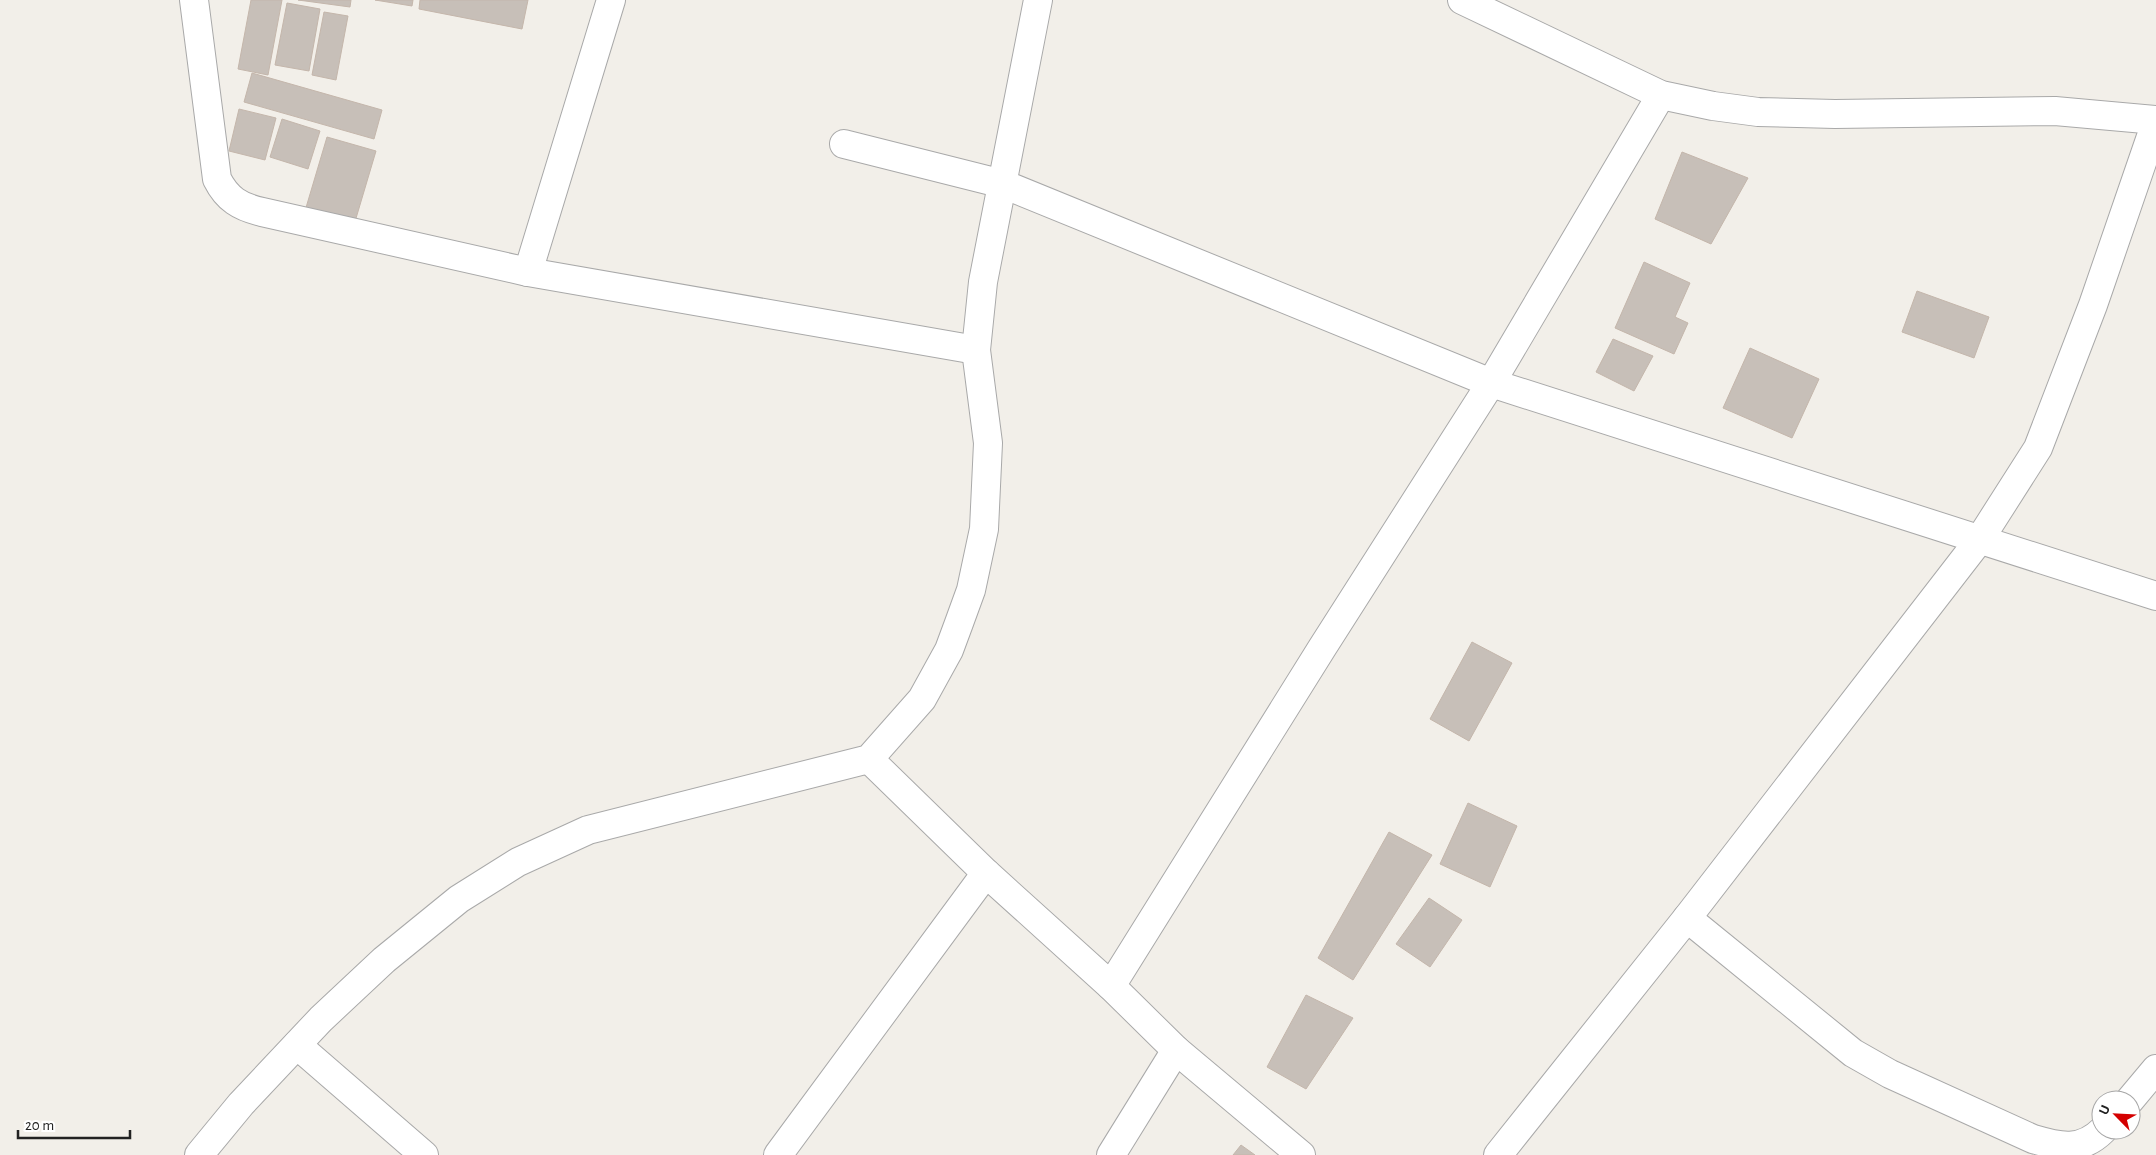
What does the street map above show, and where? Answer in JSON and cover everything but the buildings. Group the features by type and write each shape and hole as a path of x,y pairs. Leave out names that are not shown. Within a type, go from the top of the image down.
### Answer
{"street":[{"path":"194,0 217,179 226,194 238,204 262,212 528,272 976,350"},
{"path":"528,272 611,0"},
{"path":"200,1155 241,1104 321,1019 384,960 459,899 518,862 588,830 869,759 922,700 949,650 970,590 984,529 988,443 976,350 982,282 1003,184 1038,0"},
{"path":"1462,0 1661,95 1713,106 1758,112 1845,114 2055,111 2156,121 2093,306 2038,448 1980,539 1688,918 1498,1155"},
{"path":"1110,986 1491,383 1661,95"},
{"path":"844,144 1003,184 1491,383 2156,596"},
{"path":"869,759 986,873 1110,986 1176,1050 1301,1155"},
{"path":"778,1155 986,873"},
{"path":"1688,918 1853,1053 1890,1074 2033,1139 2056,1146 2077,1146 2091,1139"},
{"path":"297,1045 424,1155"},
{"path":"1111,1155 1176,1050"},
{"path":"2138,1090 2156,1069"}]}
